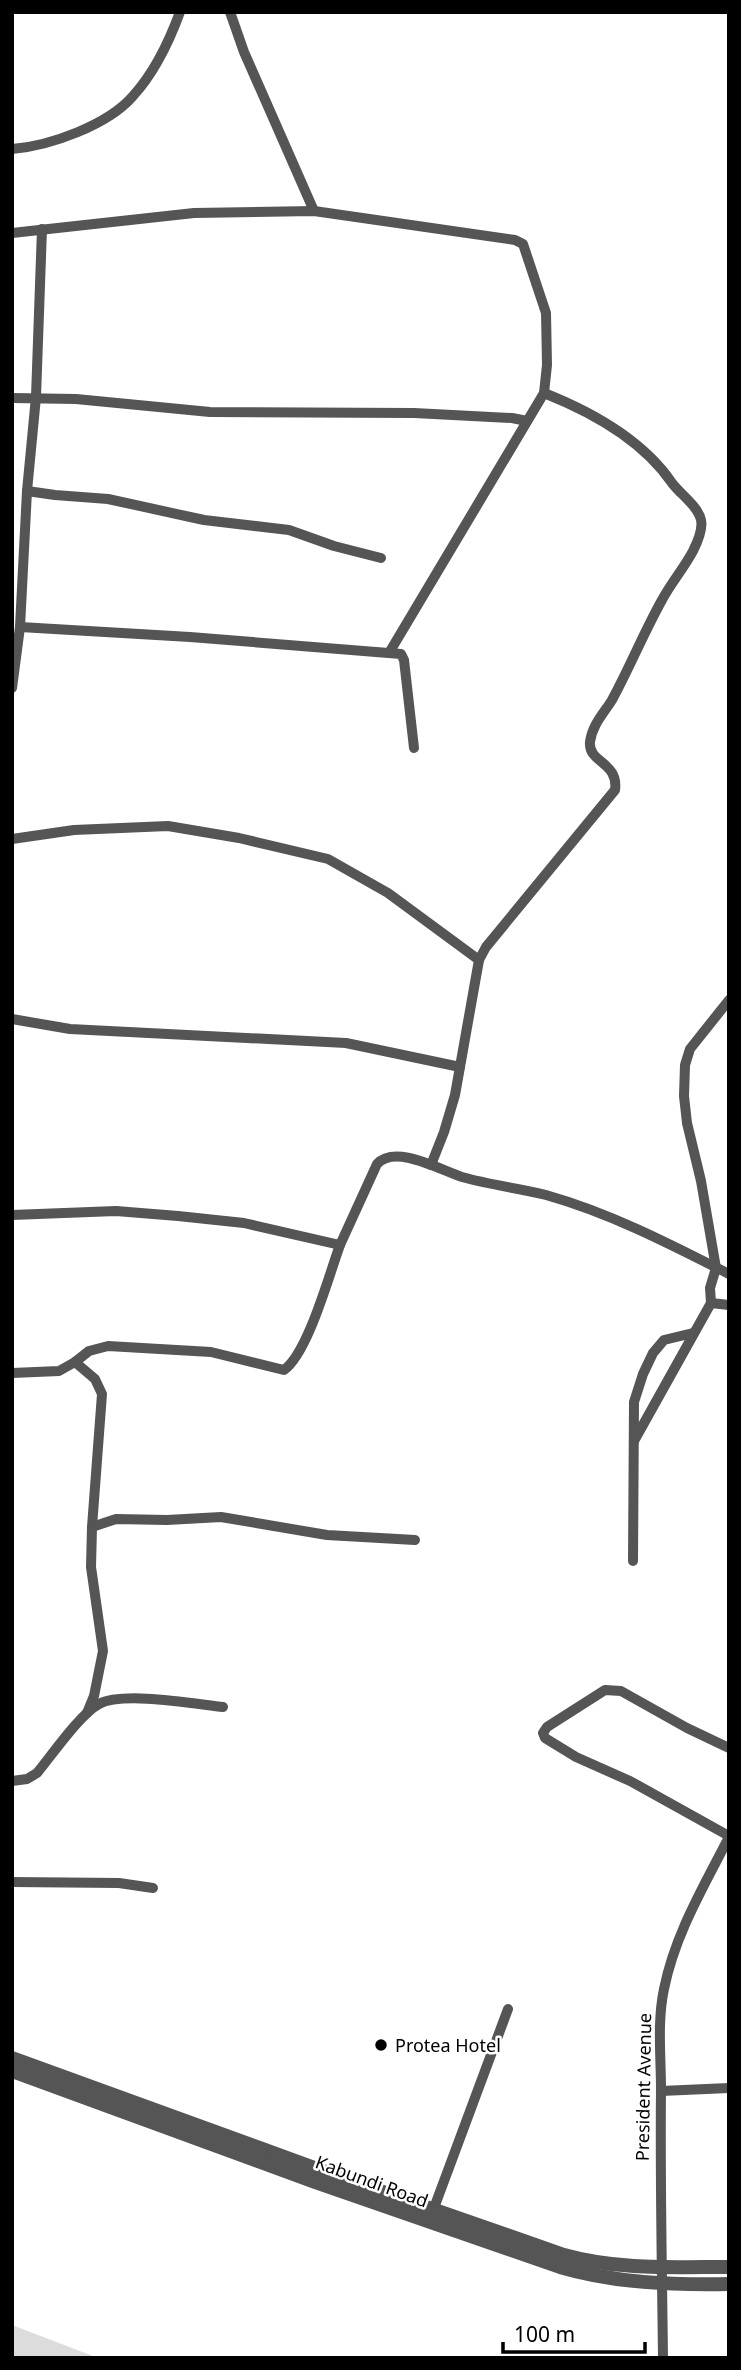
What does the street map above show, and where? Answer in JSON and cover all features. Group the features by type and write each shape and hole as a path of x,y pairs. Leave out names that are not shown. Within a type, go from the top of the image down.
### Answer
{"street":[{"path":"12,149 55,141 76,133 123,106 134,96 157,62 180,12"},
{"path":"230,12 244,52 314,211"},
{"path":"12,233 194,214 314,211 515,240 523,244 546,313 547,365 544,393 389,653"},
{"path":"12,688 20,627 17,580 36,397 42,229"},
{"path":"431,1165 444,1132 460,1067 479,960 486,947 615,790 614,774 591,750 590,742 595,725 611,700 662,598 694,550 701,527 701,518 696,510 679,494 658,463 634,441 566,402 544,393"},
{"path":"12,398 36,397 210,412 414,413 527,421"},
{"path":"27,491 108,499 204,520 289,530 334,546 381,558"},
{"path":"20,627 401,654 404,660 414,748"},
{"path":"12,839 74,830 168,826 240,838 328,859 388,893 479,960"},
{"path":"634,1441 711,1303 710,1288 716,1268 701,1181 687,1123 685,1065 691,1049 729,1000"},
{"path":"12,1019 83,1030 345,1042 460,1067"},
{"path":"12,1373 59,1371 89,1351 108,1346 211,1352 284,1370 306,1337 340,1245 377,1164 384,1157 395,1155 462,1177 546,1195 598,1213 729,1274"},
{"path":"12,1215 116,1211 178,1216 244,1223 340,1245"},
{"path":"711,1303 729,1305"},
{"path":"633,1561 634,1402 653,1353 664,1340 693,1333"},
{"path":"75,1362 94,1379 102,1394 91,1567 103,1651 94,1696 87,1713"},
{"path":"92,1527 116,1519 221,1517 327,1535 415,1540"},
{"path":"729,1748 621,1691 605,1690 591,1697 547,1727 544,1732 545,1738 576,1757 630,1781 729,1836"},
{"path":"12,1781 27,1779 37,1773 87,1713 99,1703 117,1699 154,1700 223,1707"},
{"name":"President Avenue","path":"663,2358 659,2135 660,2025 664,1990 684,1927 729,1836"},
{"path":"12,1882 119,1882 153,1888"},
{"path":"431,2216 508,2009"},
{"name":"Kabundi Road","path":"12,2058 594,2277 662,2275 729,2267"},
{"name":"Kabundi Road","path":"12,2071 431,2216"},
{"path":"661,2091 728,2087"},
{"name":"Kabundi Road","path":"662,2275 729,2284"}],"shaded area":[{"path":"12,2325 98,2358 12,2358"}],"place":[{"name":"Protea Hotel","path":"381,2045"}]}
